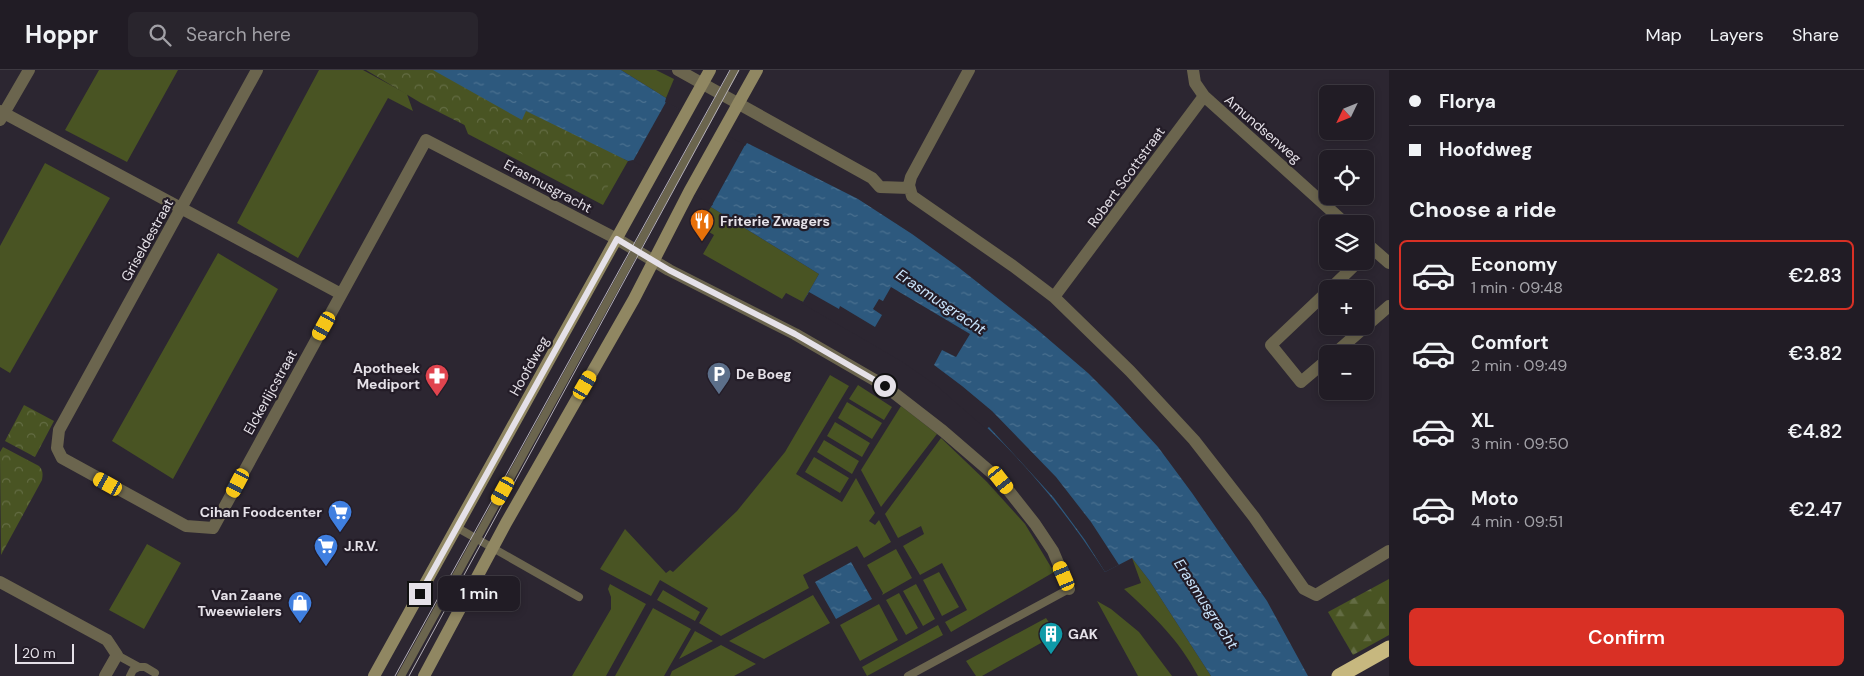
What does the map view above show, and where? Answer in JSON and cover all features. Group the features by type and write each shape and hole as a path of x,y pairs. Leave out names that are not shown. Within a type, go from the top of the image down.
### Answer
{"highway":[{"path":"1345,672 1389,648"}],"street":[{"path":"29,70 1,114 341,294"},
{"name":"Griseldestraat","path":"213,528 186,526 62,458 57,448 59,430 257,70"},
{"path":"678,70 872,178 880,187 909,188"},
{"name":"Hoofdweg","path":"374,676 710,70"},
{"path":"424,676 493,548 654,261 689,192 756,70"},
{"path":"969,70 912,174 909,188 915,199 1013,266 1054,298 1123,364 1194,440 1254,517 1304,589 1316,596 1389,551"},
{"path":"1193,70 1196,83 1204,96"},
{"name":"Amundsenweg","path":"1204,96 1336,215"},
{"name":"Robert Scottstraat","path":"1054,298 1204,96"},
{"name":"Erasmusgracht","path":"426,140 795,334 885,386 943,431 1001,480 1053,551 1069,589"},
{"name":"Elckerlijcstraat","path":"213,528 426,140"},
{"path":"1374,253 1389,263"},
{"path":"1339,280 1350,270"},
{"path":"1319,299 1271,345 1301,382 1319,367"},
{"path":"1344,345 1389,306"},
{"path":"0,582 107,640 117,655 105,676"}],"lane":[{"path":"401,676 734,70"},
{"path":"456,527 579,597"},
{"path":"908,676 1069,589"},
{"path":"117,655 138,667 145,667 155,673"},
{"path":"130,676 133,670 138,667"}],"green space":[{"path":"99,70 178,70 127,162 65,130"},
{"path":"319,70 363,70 407,94 413,111 388,98 298,258 237,223"},
{"path":"366,70 463,70 629,149 603,195 421,103"},
{"path":"621,70 656,70 674,79 666,98"},
{"path":"459,111 526,111 628,161 603,205 468,134"},
{"path":"45,163 110,198 10,373 0,367 0,246"},
{"path":"711,207 819,274 803,302 786,293 782,299 703,254 714,235 699,226"},
{"path":"218,253 278,289 173,479 112,441"},
{"path":"830,375 849,386 796,474 842,502 856,478 875,513 869,521 875,525 879,520 891,542 864,558 857,546 803,575 809,588 721,636 699,623 708,608 660,580 651,596 600,569 625,529 666,573 670,570 673,572 737,511 785,452"},
{"path":"858,385 892,407 884,420 849,399"},
{"path":"847,402 882,423 872,439 838,418"},
{"path":"24,405 54,421 35,457 5,441"},
{"path":"901,406 937,434 881,507 861,470"},
{"path":"835,422 870,443 862,457 827,436"},
{"path":"941,438 987,482 1025,524 1054,572 951,632 945,622 967,610 942,563 920,575 903,546 924,534 921,526 898,538 885,514"},
{"path":"824,440 859,461 852,474 817,452"},
{"path":"3,447 39,466 43,476 1,555 0,452"},
{"path":"814,457 849,478 840,493 805,472"},
{"path":"147,544 181,563 144,629 109,610"},
{"path":"896,549 912,578 882,595 883,593 867,565"},
{"path":"1132,558 1149,580 1211,676 1198,676 1183,651 1165,629 1124,589 1141,583"},
{"path":"939,572 959,607 942,616 923,580"},
{"path":"1389,579 1389,635 1353,655 1328,612"},
{"path":"610,584 646,604 606,676 572,676 611,609 611,597 608,589"},
{"path":"916,584 935,619 923,626 903,591"},
{"path":"663,590 700,612 695,621 657,600"},
{"path":"899,593 918,628 906,635 886,600"},
{"path":"813,595 830,623 764,659 729,641"},
{"path":"1097,601 1111,609 1139,632 1172,676 1138,676"},
{"path":"879,604 898,640 860,661 840,625"},
{"path":"653,608 691,629 664,676 615,676"},
{"path":"1046,618 1057,634 982,676 976,676 966,661"},
{"path":"938,625 943,635 867,676 862,667"},
{"path":"695,631 713,641 679,659"},
{"path":"721,645 756,664 734,676 670,676 672,671"}],"water":[{"path":"433,70 621,70 666,98 665,102 745,146 747,143 858,199 912,234 958,267 1033,326 1088,373 1158,447 1267,601 1308,676 1211,676 1149,580 1132,558 1105,572 1037,480 978,419 909,364 878,344 803,302 819,274 711,207 713,204 633,160 628,161 526,111 522,120"},
{"path":"851,562 872,599 836,619 815,582"}],"pier":[{"path":"666,102 745,145 712,205 633,161"},
{"path":"891,287 970,334 956,357 942,350 934,365 992,411 1056,477 1091,522 1119,565 1105,572 1085,540 1054,498 989,427 986,429 937,386 901,361 801,303 809,292 839,309 840,306 875,327 882,315 873,309 879,299 883,301"}],"tram line":[{"path":"395,676 730,70"},
{"path":"409,676 739,70"}],"place":[{"name":"Friterie Zwagers","path":"702,242"},
{"name":"De Boeg","path":"719,395"},
{"name":"Apotheek Mediport","path":"437,397"},
{"name":"Cihan Foodcenter","path":"340,533"},
{"name":"J.R.V.","path":"326,567"},
{"name":"Van Zaane Tweewielers","path":"300,624"},
{"name":"GAK","path":"1051,655"}],"route":[{"path":"420,594 617,239 669,270 795,334 885,386"}]}
